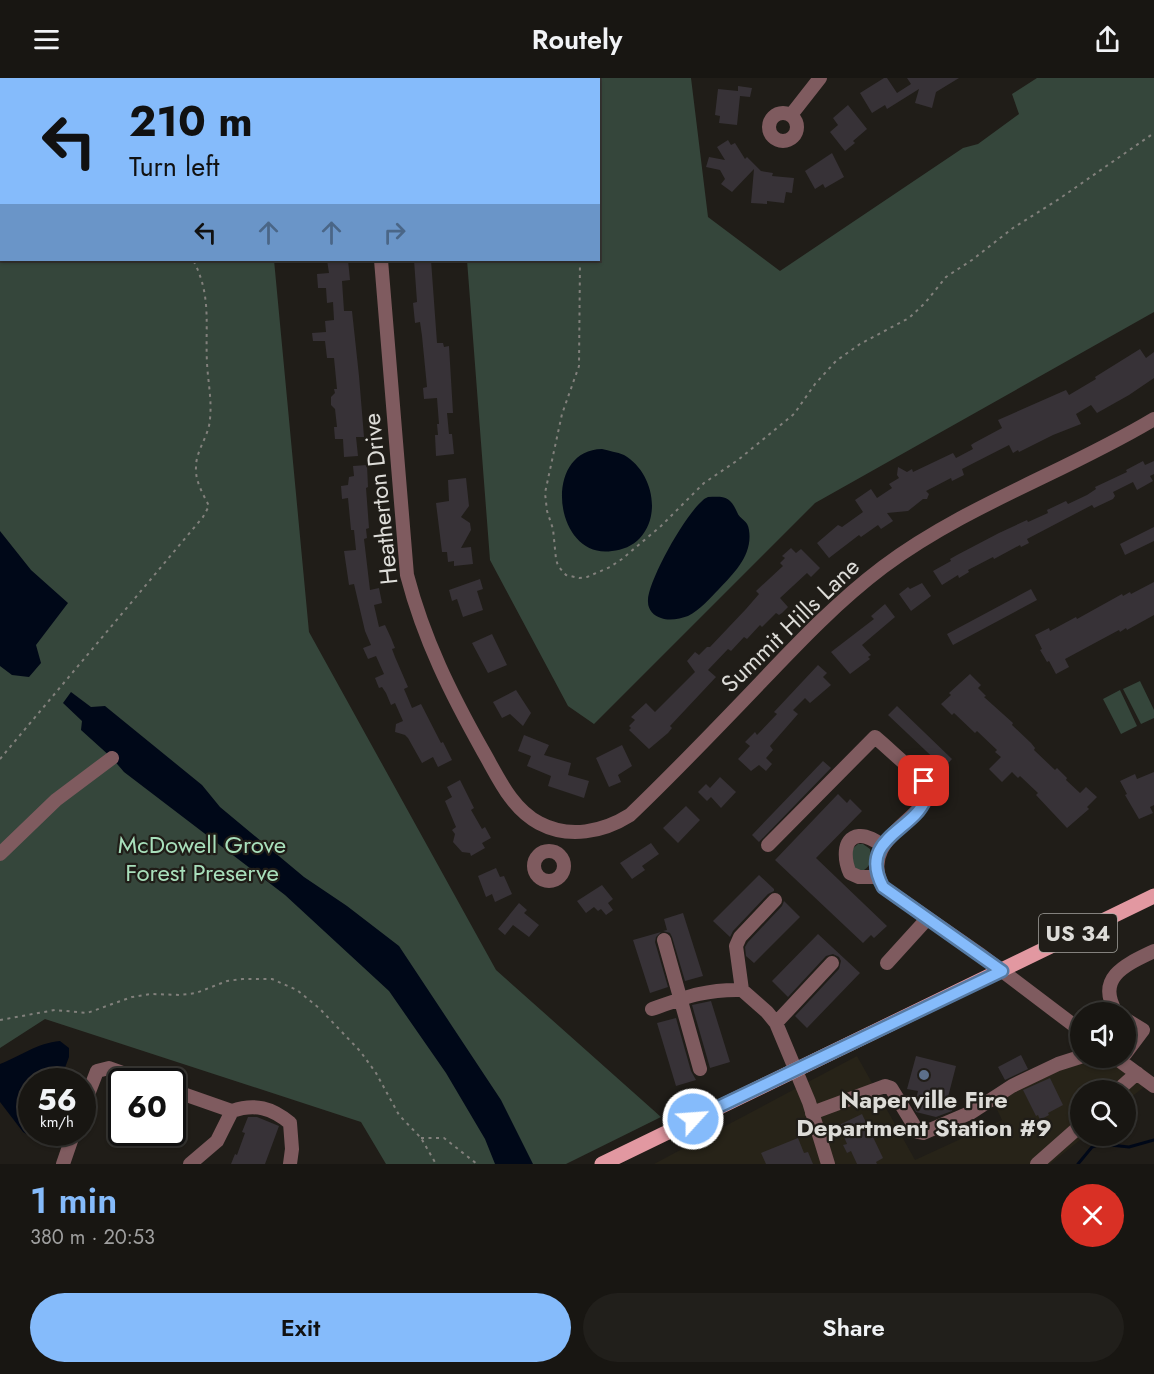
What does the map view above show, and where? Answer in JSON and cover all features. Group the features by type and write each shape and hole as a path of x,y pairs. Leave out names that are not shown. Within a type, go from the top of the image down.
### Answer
{"main road":[{"name":"US 34","path":"602,1164 1154,896"}],"street":[{"path":"791,116 820,78"},
{"name":"Heatherton Drive","path":"381,261 407,575 416,610 457,705 508,795 522,811 539,823 557,830"},
{"name":"Summit Hills Lane","path":"557,830 590,831 610,825 630,815 808,633 884,566 953,522 1101,449 1154,419"},
{"path":"768,845 875,737 924,781 927,792 920,809 882,844 877,861 878,877 883,887 1070,1022"},
{"path":"0,854 56,800 112,758"},
{"path":"552,851 557,830"},
{"path":"878,877 859,878 850,873 846,862 846,848 851,840 859,836 868,837 882,844"},
{"path":"742,990 736,946 740,937 775,900"},
{"path":"887,963 927,919"},
{"path":"664,940 700,1069"},
{"path":"1111,1002 1109,988 1113,977 1122,968 1154,951"},
{"path":"776,1023 832,963"},
{"path":"652,1009 715,989 742,990 767,1012 776,1023 796,1069 828,1164"},
{"path":"1136,1026 1143,1030 1136,1039"},
{"path":"812,1113 885,1086 891,1088 918,1131 923,1133 980,1108 1012,1086 1070,1060"},
{"path":"1132,1068 1154,1086"},
{"path":"1129,1080 1137,1073"},
{"path":"186,1095 232,1111 245,1106 260,1107 280,1115 290,1123 292,1149 290,1164"},
{"path":"190,1164 217,1141 232,1111"},
{"path":"1036,1164 1070,1135"},
{"path":"63,1164 69,1146"}],"path":[{"path":"580,261 579,366 562,414 545,493 558,566 566,575 579,578 610,567 640,546 704,483 738,460 794,414 815,384 842,357 860,344 909,318 926,303 946,277 1013,228 1154,133"},
{"path":"0,759 203,517 209,506 195,468 196,460 209,430 211,406 207,364 207,299 194,261"},
{"path":"0,1020 54,1010 87,1013 132,997 150,994 196,993 227,981 257,977 272,979 297,990 319,1008 360,1051 376,1073 399,1115 421,1138 436,1164"},
{"path":"421,1138 444,1138 477,1164"}],"shaded area":[{"path":"1070,1055 1070,1068 1126,1068 1149,1083 1136,1093 1136,1080 1070,1080 1070,1146 1072,1146 1050,1164 654,1164 857,1056 915,1160 1002,1120 990,1095"}],"green space":[{"path":"600,78 691,78 708,217 780,271 963,148 978,144 1019,114 1012,94 1037,78 1154,78 1154,312 815,503 594,724 568,706 490,560 467,261 600,261"},
{"name":"McDowell Grove Forest Preserve","path":"0,261 274,261 309,632 496,970 661,1117 566,1164 386,1164 361,1122 45,1019 0,1048"},
{"path":"1140,681 1154,710 1154,718 1141,724 1123,689"},
{"path":"1120,690 1137,726 1121,734 1103,699"},
{"path":"858,844 863,844 870,849 871,859 862,871 853,868 851,850"}],"water":[{"path":"602,449 624,455 634,462 647,482 651,494 651,517 647,528 634,543 620,550 592,549 577,539 567,523 562,504 563,484 570,467 583,454"},
{"path":"708,497 722,497 729,500 747,524 748,548 731,577 697,611 678,619 658,617 648,605 649,592 654,578 691,513 700,502"},
{"path":"0,531 31,570 68,603 36,645 41,663 29,677 12,675 0,666"},
{"path":"71,692 91,707 105,706 202,785 220,807 304,877 347,906 399,946 501,1100 533,1164 495,1164 485,1139 446,1073 389,991 285,895 124,772 81,730 82,721 63,703"},
{"path":"60,1041 69,1048 69,1057 65,1068 18,1068 18,1125 0,1102 0,1064 52,1042"}],"building":[{"path":"887,78 897,93 911,84 907,78 959,78 936,92 932,108 915,103 919,89 887,109 885,105 872,113 860,93"},
{"path":"738,86 752,88 750,97 740,96 737,125 719,123 720,116 715,115 718,89 738,91"},
{"path":"848,105 867,129 845,151 830,132 838,125 833,118"},
{"path":"728,140 731,145 735,143 745,159 747,157 761,171 773,173 772,176 794,178 792,193 786,192 784,203 767,201 767,204 751,203 754,169 732,192 721,184 725,179 720,170 706,167 709,157 725,160 717,147"},
{"path":"832,153 844,177 825,188 823,184 815,189 805,171"},
{"path":"327,261 348,261 350,280 342,281 344,311 352,311 359,376 364,437 356,437 358,456 344,457 343,439 335,439 334,427 337,427 335,409 331,405 334,389 337,389 334,358 327,358 325,341 313,341 312,333 326,332 325,321 334,320 333,302 327,303 326,288 318,288 317,274 329,273"},
{"path":"414,261 431,261 437,343 443,343 444,347 449,346 453,413 447,413 454,454 436,456 435,435 438,435 437,424 439,424 437,398 424,399 423,388 427,387 422,336 420,322 415,323 413,303 417,302"},
{"path":"1140,349 1146,358 1154,352 1154,378 1097,413 1091,405 1076,414 1081,424 1019,452 1018,450 1013,453 1009,445 962,469 964,475 952,481 951,478 926,491 929,494 927,499 923,499 908,511 887,513 893,521 881,529 878,525 861,537 859,535 829,558 817,543 838,525 842,527 863,512 855,500 871,489 877,498 892,488 889,484 899,478 898,467 907,472 912,469 913,472 953,453 956,458 973,449 971,445 974,443 1002,428 998,420 1066,390 1069,395"},
{"path":"1143,461 1145,465 1154,461 1154,474 1150,476 1153,481 1137,490 1133,482 1113,492 1115,496 1113,499 1094,508 1092,505 1027,539 1029,543 1021,547 1020,545 994,559 993,557 968,570 969,572 959,578 958,575 942,585 933,571 951,561 950,559 999,533 1048,513 1047,510 1066,501 1068,504 1087,495 1096,489 1095,487 1127,472 1126,470"},
{"path":"367,465 369,528 366,529 367,538 364,539 370,590 379,588 382,603 374,605 379,627 385,625 391,638 395,648 392,649 408,687 404,689 412,708 421,704 452,760 438,767 433,757 422,763 408,738 395,732 396,724 403,721 395,703 391,705 382,687 379,688 375,678 384,674 376,656 368,659 363,648 371,645 365,631 354,584 349,585 344,551 356,550 354,530 351,530 348,498 342,499 341,486 348,485 349,477 354,476 353,466"},
{"path":"466,478 469,506 461,517 470,523 471,530 461,548 471,547 473,564 454,566 454,561 448,562 447,552 442,552 436,503 449,501 448,480"},
{"path":"1154,527 1154,541 1125,555 1120,544"},
{"path":"791,548 796,553 801,549 820,568 811,577 807,573 780,598 788,607 782,613 779,615 776,613 747,639 744,637 731,651 728,649 708,670 716,677 670,726 672,728 668,733 649,749 629,730 631,728 629,726 635,720 631,717 646,703 655,712 695,672 687,661 695,652 699,655 710,647 746,609 759,594 756,591 783,566 780,563 785,558 782,556"},
{"path":"480,579 483,589 477,591 483,610 463,617 457,599 452,601 449,590"},
{"path":"1154,582 1154,615 1127,630 1126,628 1120,632 1119,630 1065,659 1069,667 1056,674 1040,650 1042,649 1035,635 1049,628 1050,631 1076,617 1077,619 1122,594 1123,596 1130,592 1131,594"},
{"path":"922,583 931,596 911,611 899,594 908,587 910,589"},
{"path":"1031,589 1037,600 953,645 947,634"},
{"path":"885,604 895,617 862,645 871,655 868,657 870,659 850,674 831,652 874,619 871,616"},
{"path":"492,634 507,665 488,673 472,643"},
{"path":"818,665 827,673 823,677 831,685 810,703 805,698 793,710 798,714 770,746 773,750 766,758 772,764 766,771 759,765 751,771 738,759 750,746 745,742 755,732 757,735 777,714 774,712"},
{"path":"970,674 981,685 978,688 986,696 984,697 1013,723 1012,725 1035,748 1034,750 1055,770 1057,768 1080,793 1086,787 1097,797 1087,807 1089,809 1067,828 1036,795 1038,793 1020,776 1018,778 1012,772 1002,782 989,769 1001,757 995,752 997,750 977,731 975,733 941,704 951,695 949,693"},
{"path":"516,690 531,713 523,726 510,714 502,718 493,702"},
{"path":"897,706 952,759 944,768 888,715"},
{"path":"524,735 549,745 544,755 571,763 568,775 589,781 584,798 548,786 551,776 527,766 531,756 518,751"},
{"path":"622,745 632,766 618,775 621,782 609,787 596,758"},
{"path":"823,761 831,768 759,842 752,835"},
{"path":"1154,772 1154,805 1150,807 1153,813 1139,819 1120,781 1135,774 1137,779"},
{"path":"720,777 736,792 721,808 711,797 707,801 698,792 706,784 710,788"},
{"path":"460,780 474,808 471,810 482,829 485,827 491,838 482,843 485,848 471,856 470,853 462,852 453,842 455,834 452,830 456,827 445,801 452,797 447,787"},
{"path":"838,794 847,803 850,799 862,811 816,858 887,926 874,938 871,935 863,943 775,860"},
{"path":"686,806 700,820 678,843 663,828"},
{"path":"651,843 659,854 642,866 645,870 632,879 620,863"},
{"path":"496,868 500,877 504,876 512,894 495,902 492,894 486,897 478,876"},
{"path":"759,875 774,891 768,894 730,937 713,921"},
{"path":"602,885 613,899 608,903 613,910 606,915 601,909 598,911 594,907 586,913 577,901"},
{"path":"784,901 800,917 754,963 746,956 745,947"},
{"path":"519,903 527,910 524,913 539,925 529,937 513,925 505,935 498,929"},
{"path":"683,913 703,976 685,981 672,937 670,933 663,931 667,930 664,919"},
{"path":"661,932 655,942 668,987 650,993 633,940"},
{"path":"818,934 860,973 807,1028 795,1016 839,969 841,961 839,957 833,954 826,956 788,997 772,981"},
{"path":"711,1001 730,1062 710,1068 692,1005"},
{"path":"676,1018 691,1071 696,1080 676,1086 657,1023"},
{"path":"1021,1055 1028,1069 1005,1080 998,1067"},
{"path":"916,1056 956,1066 948,1097 955,1099 952,1111 936,1117 916,1112 914,1108 918,1091 907,1089"},
{"path":"1050,1078 1063,1105 1040,1120 1023,1090"},
{"path":"862,1114 883,1158 876,1162 877,1164 857,1164 851,1151 847,1153 843,1145 847,1144 839,1125"},
{"path":"248,1117 257,1117 279,1126 265,1164 231,1164 245,1133 242,1132"},
{"path":"798,1138 804,1153 808,1152 813,1164 766,1164 761,1153"}],"waterway":[{"path":"1078,1164 1092,1147 1101,1144 1129,1147 1154,1140"}],"place":[{"name":"Naperville Fire Department Station #9","path":"924,1075"}],"route":[{"path":"693,1119 1002,971 883,887 878,877 877,861 882,844 920,809 927,792 924,781"}]}
